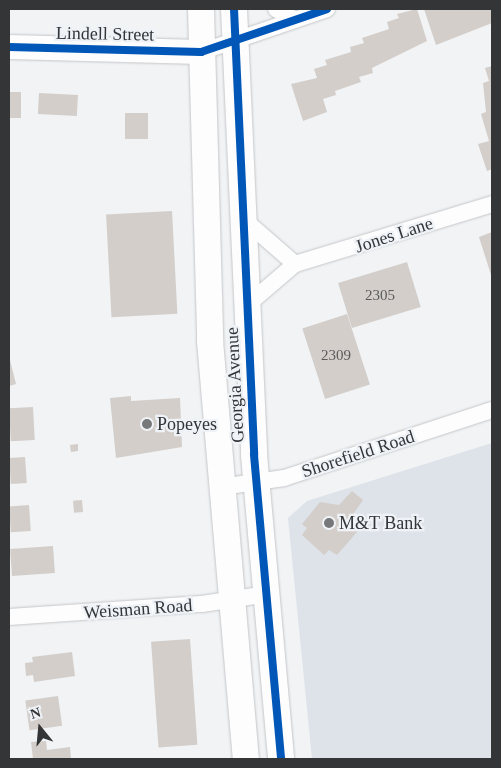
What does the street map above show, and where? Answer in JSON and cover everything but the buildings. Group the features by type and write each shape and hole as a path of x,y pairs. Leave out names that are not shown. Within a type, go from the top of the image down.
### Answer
{"main road":[{"name":"Georgia Avenue","path":"201,9 200,52 210,341 246,759"},
{"name":"Georgia Avenue","path":"234,9 233,44 240,217 256,484 282,759"}],"street":[{"path":"276,9 295,20"},
{"path":"200,52 233,44 327,9"},
{"name":"Lindell Street","path":"9,47 200,52"},
{"name":"Jones Lane","path":"245,307 295,264 492,204"},
{"path":"240,217 295,264"},
{"name":"Shorefield Road","path":"222,487 256,484 492,410"},
{"name":"Weisman Road","path":"9,617 232,600 267,594"}],"shaded area":[{"path":"492,443 492,759 312,759 288,518 307,501"}],"cycle path":[{"path":"234,9 254,455 281,759"},
{"path":"9,47 201,52 327,9"}],"place":[{"name":"Popeyes","path":"147,424"},
{"name":"M&T Bank","path":"329,523"}]}
